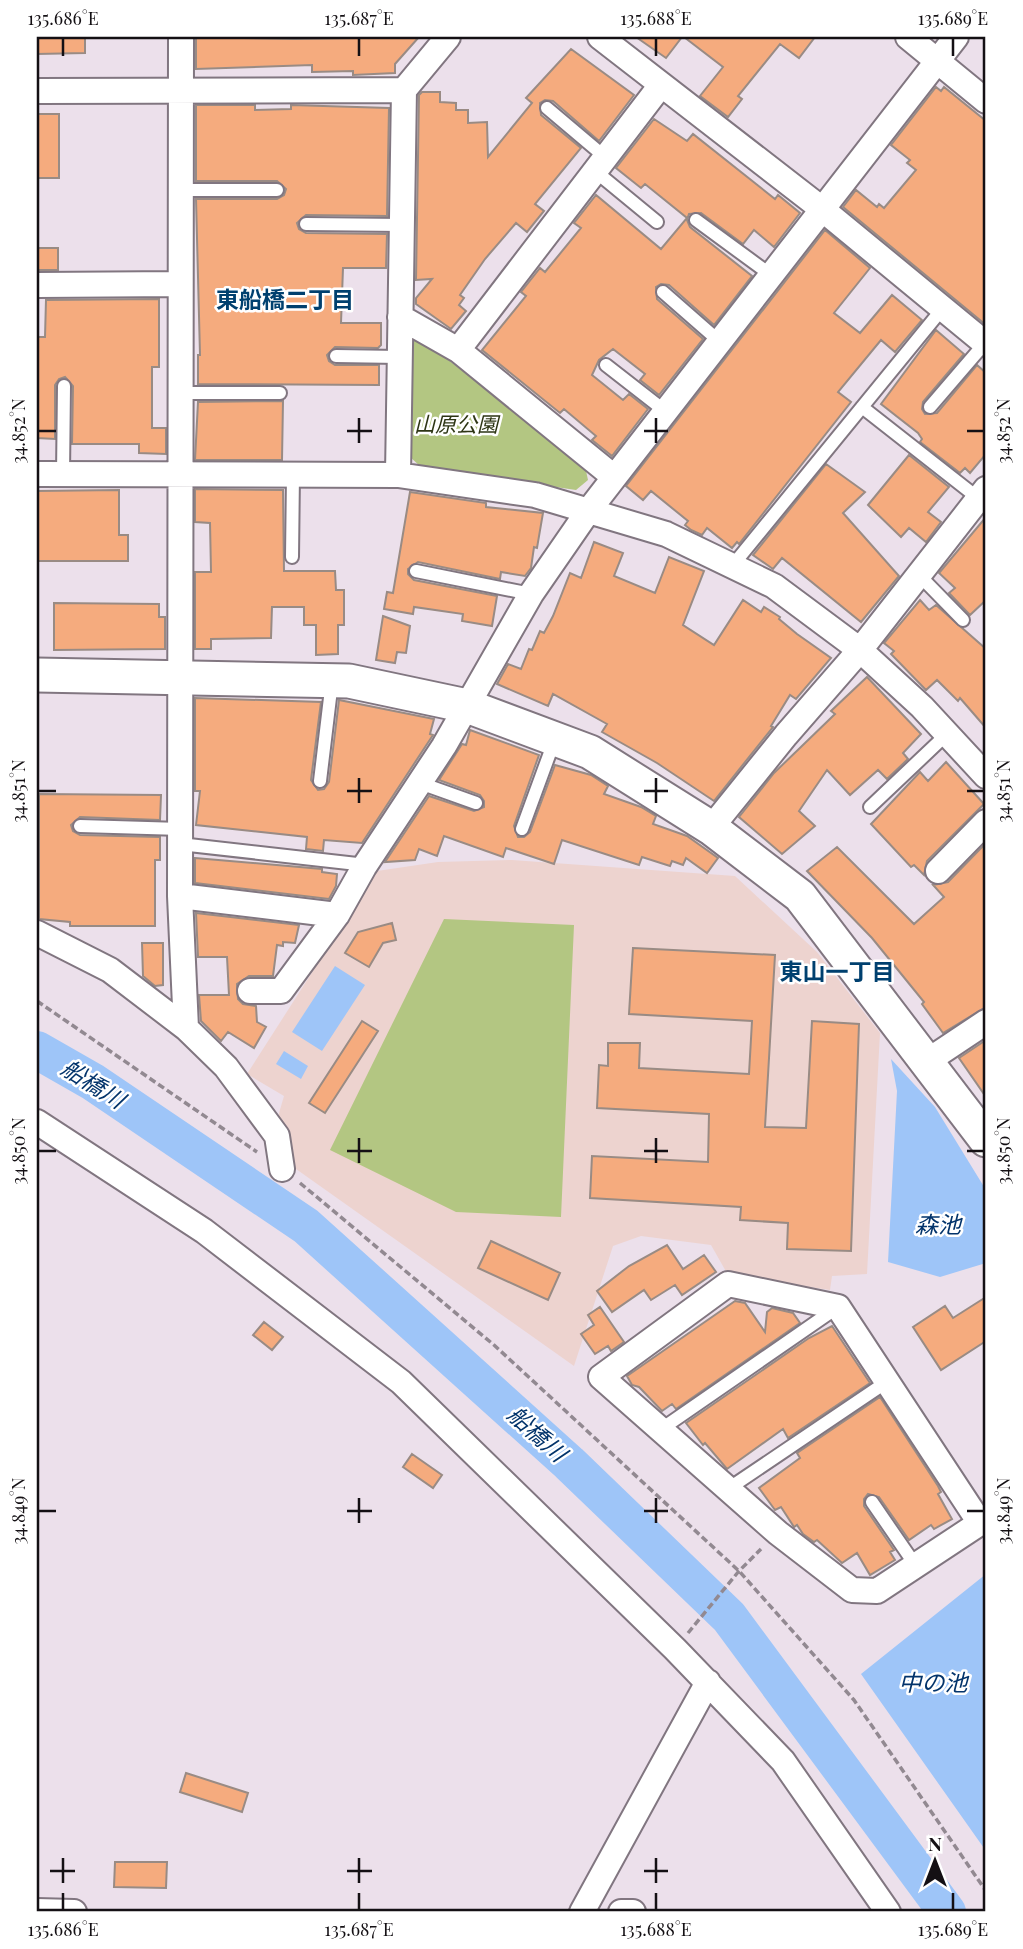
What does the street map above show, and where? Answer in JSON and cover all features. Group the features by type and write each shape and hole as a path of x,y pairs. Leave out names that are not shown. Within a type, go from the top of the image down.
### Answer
{"street":[{"path":"181,37 180,896 186,1028"},
{"path":"398,475 404,90 448,37"},
{"path":"600,37 822,209 986,343"},
{"path":"908,37 986,101"},
{"path":"250,991 281,991 337,915 467,706 531,594 589,510 956,37"},
{"path":"458,350 661,85"},
{"path":"37,91 404,90"},
{"path":"37,285 179,284"},
{"path":"400,317 458,350 614,477"},
{"path":"37,474 398,475 535,495 666,534 774,586 860,650 947,734 986,776"},
{"path":"711,828 786,735 860,650 984,492"},
{"path":"37,675 349,681 467,706 590,752 711,828 800,896 986,1140"},
{"path":"937,871 986,822"},
{"path":"180,896 337,915"},
{"path":"37,933 110,970 186,1028 226,1067 276,1136 282,1169"},
{"path":"926,1062 986,1022"},
{"path":"37,1122 204,1231 401,1382 675,1649 783,1761 888,1912"},
{"path":"728,1284 838,1307 983,1521 877,1591 852,1590 778,1533 601,1377 728,1284"},
{"path":"582,1912 708,1682"},
{"path":"37,1911 74,1912"},
{"path":"621,1912 633,1912"}],"lane":[{"path":"547,108 657,222"},
{"path":"180,190 277,190"},
{"path":"696,220 771,275"},
{"path":"306,223 401,225"},
{"path":"663,292 719,341"},
{"path":"733,565 943,308"},
{"path":"930,407 986,343"},
{"path":"336,356 399,357"},
{"path":"606,365 665,411"},
{"path":"63,474 64,386"},
{"path":"180,393 279,393"},
{"path":"862,407 984,492"},
{"path":"292,557 293,474"},
{"path":"416,571 531,594"},
{"path":"919,575 963,620"},
{"path":"320,781 332,681"},
{"path":"870,807 947,734"},
{"path":"522,829 556,739"},
{"path":"420,783 476,803"},
{"path":"80,826 181,836 366,865"},
{"path":"660,1430 838,1307"},
{"path":"728,1489 888,1381"},
{"path":"872,1502 916,1566"}],"path":[{"path":"37,1001 282,1169 494,1345 739,1571 854,1700 986,1891"},
{"path":"675,1649 739,1571 778,1533"}],"shaded area":[{"path":"512,860 735,876 817,952 880,1033 867,1274 832,1276 830,1290 728,1275 711,1245 641,1236 613,1246 574,1366 289,1164 277,1120 284,1096 247,1074 377,871 438,862"}],"green space":[{"name":"山原公園","path":"411,331 585,466 588,480 576,490 421,467 409,456"},
{"path":"444,919 574,925 561,1217 456,1212 330,1150"}],"water":[{"path":"335,966 365,985 322,1051 292,1032"},
{"path":"284,1051 308,1066 301,1079 276,1064"},
{"name":"森池","path":"891,1059 935,1107 986,1190 986,1263 940,1277 888,1262 897,1091"},
{"name":"中の池","path":"986,1574 986,1851 861,1674"}],"building":[{"path":"37,37 85,37 85,53 37,54"},
{"path":"196,37 419,37 395,64 395,73 353,75 353,71 312,72 312,65 196,69"},
{"path":"636,37 682,37 666,58"},
{"path":"684,37 815,37 799,58 780,44 738,96 742,99 728,117 700,96 723,67"},
{"path":"571,49 634,95 599,141 553,101 545,100 540,103 541,115 581,148 535,204 544,211 527,232 516,223 485,259 460,295 464,298 459,305 466,311 451,329 416,304 416,298 432,279 416,280 419,95 422,92 440,92 440,102 456,103 456,110 468,110 468,123 487,122 488,157 532,103 526,98"},
{"path":"936,87 941,91 944,87 986,121 986,325 843,207 856,190 877,207 879,204 884,208 916,170 907,163 910,160 891,145"},
{"path":"196,105 255,105 255,110 291,109 291,105 389,108 387,216 306,215 297,223 299,229 306,233 387,234 386,268 343,268 341,323 381,323 381,345 378,348 335,347 327,355 329,361 335,365 379,365 379,385 198,384 200,355 196,199 277,199 284,195 286,189 277,181 196,181"},
{"path":"37,114 59,114 59,178 37,178"},
{"path":"654,119 687,141 693,134 775,199 778,195 800,213 774,247 754,230 743,244 701,213 689,214 687,220 690,227 752,276 714,325 669,285 661,284 656,287 657,299 703,339 659,395 640,380 645,374 613,349 599,360 592,375 623,400 629,394 648,409 612,456 592,440 596,436 564,409 560,413 482,350 526,296 521,292 540,268 545,272 581,228 574,223 596,195 661,249 687,218 645,184 641,188 616,168"},
{"path":"825,230 870,268 834,313 860,333 892,295 922,320 895,352 881,340 838,392 851,402 739,544 737,542 732,548 707,528 702,535 691,530 685,525 688,521 651,491 643,500 626,486"},
{"path":"37,248 58,248 58,270 37,270"},
{"path":"159,299 159,367 152,367 152,428 166,428 166,454 139,453 139,444 72,444 73,386 65,377 59,379 55,385 55,439 37,438 37,337 45,337 46,300"},
{"path":"936,330 964,354 923,402 922,409 925,414 937,413 977,365 986,373 986,454 970,473 965,468 960,473 920,442 922,439 918,433 881,404"},
{"path":"283,401 282,460 195,460 198,402"},
{"path":"909,455 949,487 928,512 941,522 926,542 909,528 901,537 868,505"},
{"path":"826,464 865,492 843,513 899,576 861,622 782,558 773,569 753,555"},
{"path":"195,489 283,490 284,571 335,571 336,590 344,590 344,625 338,625 338,654 316,655 316,625 304,625 304,607 272,607 271,638 211,639 211,649 195,649 195,572 211,572 210,523 195,522"},
{"path":"119,490 119,535 128,535 128,561 37,561 37,491"},
{"path":"410,492 486,503 486,507 543,513 537,548 534,547 531,568 525,576 501,572 500,579 418,562 408,569 408,574 414,580 497,596 492,626 462,621 463,614 414,607 413,614 384,609 387,592 393,593"},
{"path":"986,517 986,600 970,615 949,593 955,588 939,573"},
{"path":"594,542 623,553 614,576 655,593 669,557 704,571 683,625 714,645 743,600 761,612 764,607 780,617 779,619 797,634 831,658 796,699 790,695 771,726 773,727 714,801 657,763 602,732 607,724 553,694 548,706 497,684 508,664 521,669 529,649 532,650 540,631 544,633 553,616 570,573 581,578"},
{"path":"920,600 929,610 936,605 986,649 986,728 960,698 958,701 937,680 926,690 891,654 894,651 884,643"},
{"path":"54,603 159,604 159,617 165,617 165,649 54,650"},
{"path":"383,616 410,626 406,653 397,652 395,663 376,660"},
{"path":"867,677 921,734 903,753 908,759 887,779 878,770 850,795 827,770 799,811 815,826 782,854 739,817 774,773 835,714 831,711"},
{"path":"195,698 321,702 311,780 318,790 324,789 329,782 339,700 434,719 430,734 433,735 362,843 324,840 323,851 306,849 307,837 196,825 200,791 195,791"},
{"path":"470,730 539,755 514,826 518,837 524,837 530,832 555,765 591,775 608,786 604,794 641,807 656,816 653,824 687,836 718,858 707,873 686,858 683,865 672,861 670,866 642,857 639,865 562,840 554,864 506,848 503,857 444,836 437,856 419,849 415,860 385,862 429,796 474,811 484,807 480,795 439,780 462,744 466,745"},
{"path":"946,762 984,804 927,861 924,875 914,865 911,867 871,824 920,772 928,781"},
{"path":"39,794 161,795 160,820 80,817 71,825 73,831 80,835 160,837 160,860 155,860 155,926 70,926 70,922 39,919"},
{"path":"984,845 986,1007 943,1033 922,1004 924,1002 872,938 807,871 837,847 914,924 944,897 933,885 948,882"},
{"path":"195,858 322,869 322,872 337,874 336,886 329,899 195,883"},
{"path":"196,913 299,925 295,943 283,942 283,946 277,945 273,976 249,976 237,984 238,999 243,1004 256,1006 257,1022 266,1027 254,1048 228,1032 221,1041 201,1021 199,995 229,995 227,957 198,957"},
{"path":"392,923 396,940 383,943 369,967 345,953 358,932"},
{"path":"142,943 163,943 163,985 155,986 143,976"},
{"path":"633,948 775,955 765,1127 806,1128 812,1021 859,1024 851,1251 787,1249 788,1223 740,1220 741,1207 590,1198 592,1156 708,1162 709,1114 597,1108 599,1065 608,1066 608,1043 640,1043 639,1068 749,1074 752,1021 629,1014"},
{"path":"362,1021 378,1031 325,1113 309,1103"},
{"path":"986,1040 986,1097 959,1058"},
{"path":"491,1241 560,1273 548,1300 478,1268"},
{"path":"667,1245 683,1269 704,1255 716,1272 682,1295 675,1285 651,1300 644,1290 612,1312 597,1291 629,1266"},
{"path":"986,1297 986,1341 941,1370 913,1327 945,1306 953,1318"},
{"path":"735,1301 745,1303 765,1332 767,1312 772,1308 793,1313 800,1323 676,1409 672,1404 662,1411 639,1387 632,1385 627,1376"},
{"path":"600,1307 624,1342 611,1351 608,1346 595,1354 581,1334 594,1325 588,1315"},
{"path":"264,1322 283,1337 272,1350 253,1335"},
{"path":"832,1326 870,1383 788,1438 783,1429 727,1469 686,1423 809,1338"},
{"path":"880,1397 938,1486 941,1492 938,1494 952,1519 934,1529 931,1525 909,1540 879,1497 868,1494 864,1499 864,1506 894,1550 890,1552 895,1560 870,1575 857,1553 842,1563 817,1540 814,1542 803,1534 797,1525 794,1527 781,1507 775,1510 759,1488 800,1458 797,1453"},
{"path":"412,1454 442,1475 433,1488 403,1467"},
{"path":"186,1773 248,1793 242,1812 180,1792"},
{"path":"115,1862 167,1862 166,1888 114,1887"}],"waterway":[{"name":"船橋川","path":"37,1050 93,1082 306,1226 569,1463 729,1617 947,1912"}],"district":[{"name":"東船橋二丁目","path":"285,300"},
{"name":"東山一丁目","path":"837,972"}]}
